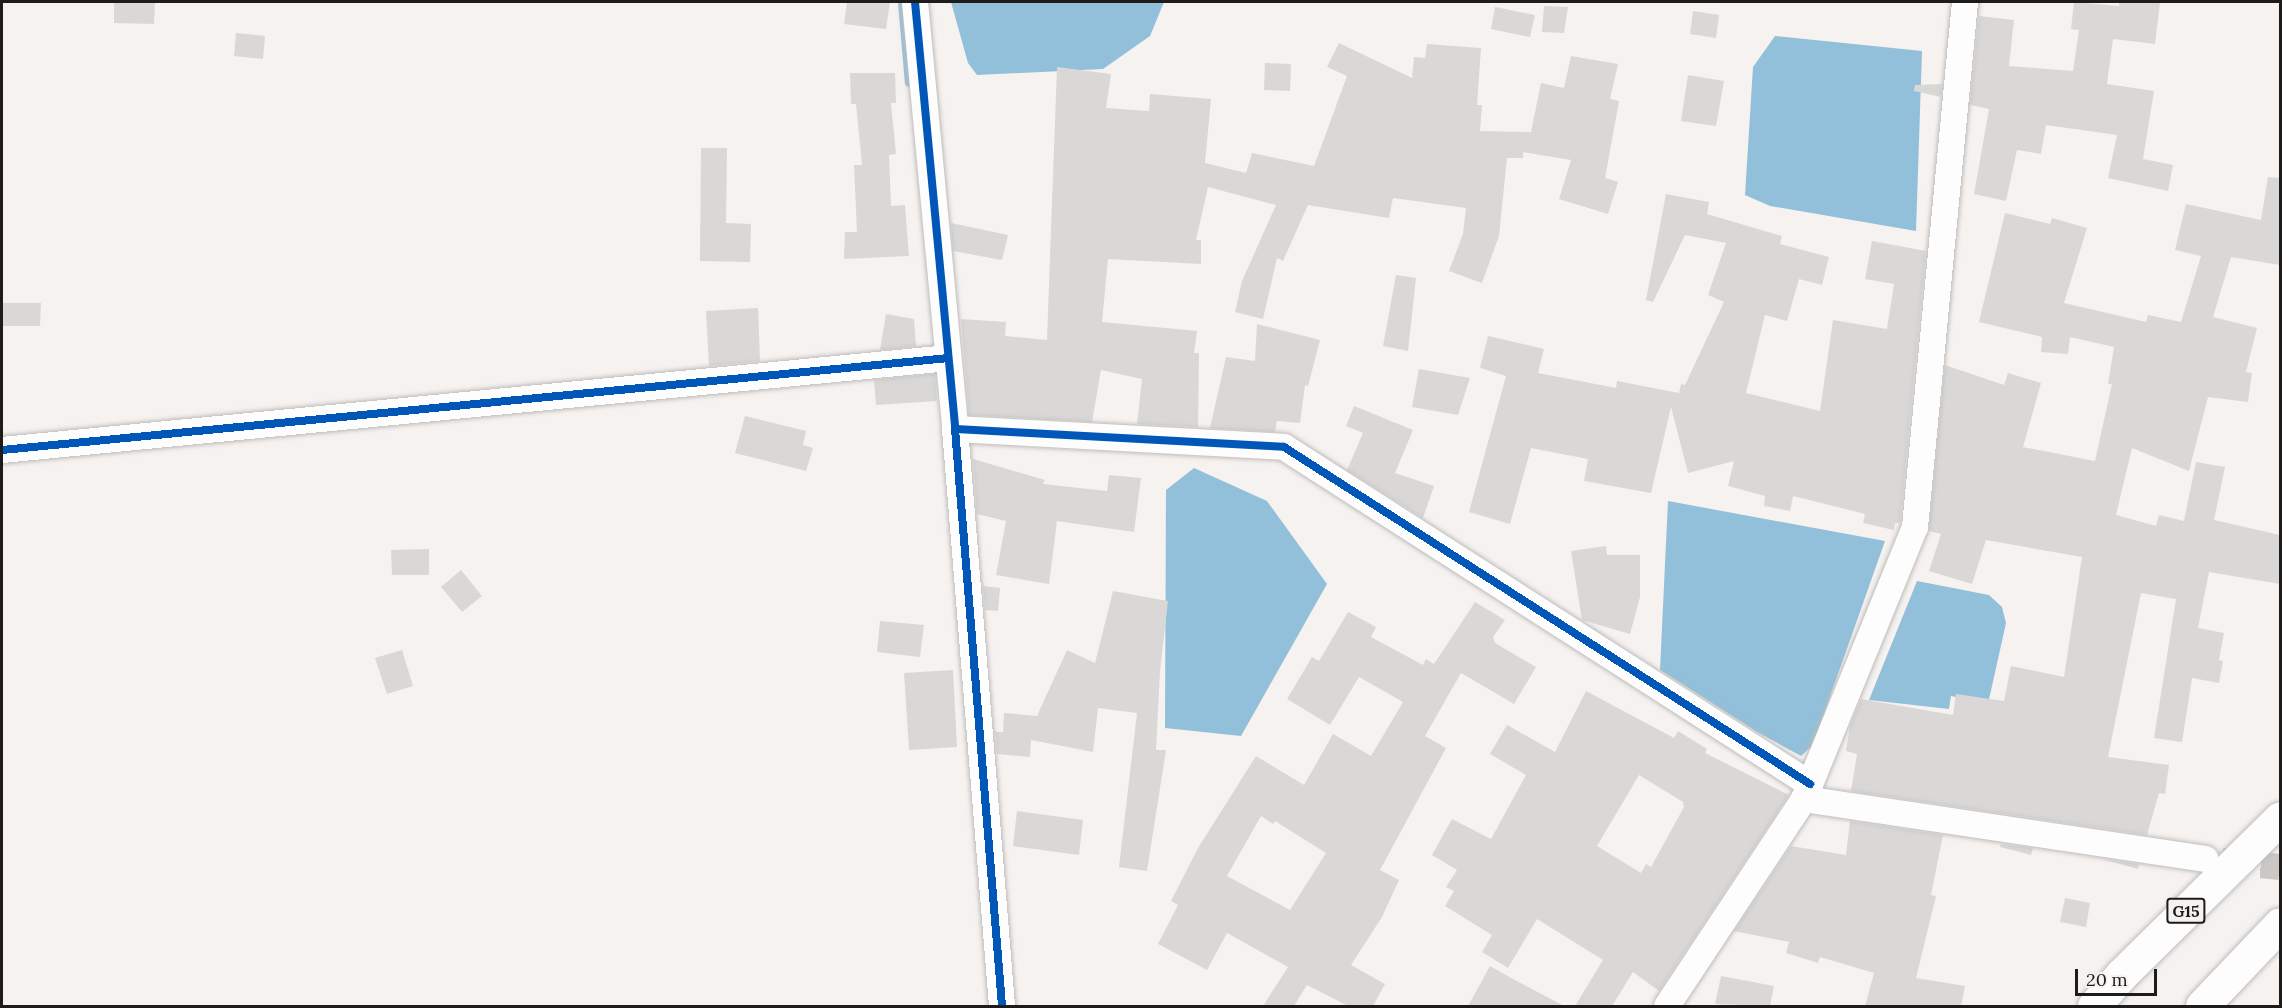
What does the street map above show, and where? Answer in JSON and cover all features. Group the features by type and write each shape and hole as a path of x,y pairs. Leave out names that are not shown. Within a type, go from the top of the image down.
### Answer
{"highway":[{"name":"G15","path":"2094,1006 2121,975 2280,818"},
{"path":"2202,1006 2280,924"}],"street":[{"path":"915,2 955,429 1002,1006"},
{"path":"1667,1006 1807,792 1915,527 1965,2"},
{"path":"2,450 948,358"},
{"path":"955,429 1284,447 1807,792 2206,859"}],"water":[{"path":"951,2 1164,2 1150,36 1103,69 977,75 968,63"},
{"path":"1775,36 1922,51 1916,231 1770,206 1745,195 1753,67"},
{"path":"1194,468 1267,501 1327,584 1241,736 1165,728 1166,490"},
{"path":"1668,501 1885,541 1813,745 1801,756 1757,732 1660,670"},
{"path":"1917,581 1989,595 2002,607 2006,623 1988,704 1951,696 1949,709 1869,700"}],"building":[{"path":"114,2 155,2 154,24 114,23"},
{"path":"847,2 890,2 886,29 844,24"},
{"path":"2074,2 2119,6 2119,2 2160,2 2155,44 2113,39 2107,84 2154,91 2143,159 2173,165 2168,191 2108,178 2117,135 2046,125 2041,154 2017,150 2006,201 1974,194 1989,109 1970,105 1979,16 2014,20 2009,66 2073,71 2079,30 2071,29"},
{"path":"1544,6 1568,7 1564,33 1542,32"},
{"path":"1495,7 1535,15 1530,37 1491,29"},
{"path":"1693,11 1719,15 1716,38 1690,34"},
{"path":"236,33 265,36 263,59 234,56"},
{"path":"1339,43 1412,78 1414,57 1425,58 1427,44 1481,48 1477,105 1482,105 1480,131 1531,132 1541,83 1564,88 1571,56 1618,64 1610,99 1619,101 1605,178 1618,182 1608,214 1559,199 1571,160 1523,152 1523,158 1507,158 1499,236 1482,283 1449,271 1463,234 1466,208 1393,198 1389,218 1308,205 1283,261 1277,258 1263,319 1235,312 1242,281 1276,205 1208,187 1196,240 1201,240 1201,264 1108,259 1102,322 1197,331 1194,353 1199,353 1198,427 1137,424 1142,379 1101,370 1092,422 969,415 961,319 1006,322 1005,336 1047,340 1057,67 1111,74 1106,108 1149,111 1150,94 1211,99 1205,163 1246,173 1252,153 1314,166 1347,76 1327,67"},
{"path":"1265,63 1291,64 1290,91 1264,90"},
{"path":"850,73 895,73 896,103 891,103 896,154 889,155 891,206 905,205 909,256 844,259 845,232 857,232 854,165 862,165 856,104 851,104"},
{"path":"1688,75 1724,81 1716,126 1681,121"},
{"path":"1942,84 1941,97 1914,91 1915,85"},
{"path":"701,148 727,148 726,223 751,224 750,262 700,261"},
{"path":"2268,177 2280,178 2280,265 2231,257 2213,317 2257,328 2246,372 2252,373 2248,402 2208,397 2189,471 2132,448 2116,515 2156,526 2159,515 2184,521 2196,462 2225,467 2214,520 2280,535 2280,584 2209,572 2198,628 2224,633 2219,660 2223,661 2219,683 2192,678 2182,742 2154,738 2176,599 2141,593 2108,757 2169,765 2165,794 2159,793 2147,835 1851,791 1857,754 1846,751 1850,726 1861,699 1953,715 1956,694 2004,701 2011,666 2064,677 2082,557 1986,540 1972,584 1929,571 1941,534 1929,531 1945,365 2004,385 2008,373 2041,383 2023,447 2095,461 2112,384 2108,384 2114,347 2070,337 2068,354 2041,352 2042,337 1979,322 2005,213 2050,224 2052,218 2087,228 2064,303 2146,322 2148,315 2181,322 2201,256 2175,250 2186,204 2261,220"},
{"path":"1666,194 1709,202 1707,214 1782,236 1780,244 1829,257 1822,285 1799,279 1787,321 1765,315 1746,393 1820,411 1833,320 1887,329 1894,284 1865,279 1872,241 1926,251 1900,523 1895,523 1894,530 1863,523 1865,514 1793,496 1790,511 1764,506 1765,496 1728,486 1734,461 1688,473 1671,407 1651,493 1584,481 1588,459 1531,448 1510,524 1469,512 1506,376 1480,368 1488,336 1544,349 1538,373 1616,388 1617,381 1679,393 1681,384 1685,385 1724,302 1708,295 1726,243 1685,235 1653,302 1646,300"},
{"path":"951,223 1008,235 1002,260 953,251"},
{"path":"1396,275 1416,278 1408,351 1383,346"},
{"path":"3,303 41,303 40,326 3,326"},
{"path":"758,308 760,361 709,366 706,311"},
{"path":"886,314 914,319 916,346 920,346 880,350"},
{"path":"1257,324 1320,340 1308,386 1305,385 1300,423 1277,421 1275,432 1210,428 1226,357 1255,361"},
{"path":"1419,369 1470,378 1458,415 1412,407"},
{"path":"935,374 937,401 876,405 874,380"},
{"path":"1354,406 1413,430 1395,473 1434,486 1423,518 1347,470 1363,433 1346,426"},
{"path":"745,416 806,431 803,445 813,448 806,471 735,453"},
{"path":"973,459 1045,480 1043,484 1107,491 1109,475 1141,478 1134,532 1057,521 1049,584 996,575 1006,521 977,514"},
{"path":"1606,546 1607,555 1640,555 1640,597 1630,634 1582,620 1571,551"},
{"path":"429,549 429,575 392,575 391,550"},
{"path":"461,570 482,596 462,612 441,587"},
{"path":"983,586 1000,588 998,611 985,610"},
{"path":"1113,591 1168,601 1160,671 1156,750 1166,750 1147,871 1119,867 1137,713 1098,708 1093,752 1031,740 1030,757 997,754 995,732 1003,732 1004,713 1037,716 1067,650 1095,663"},
{"path":"1475,602 1505,620 1493,637 1495,643 1536,667 1514,704 1461,673 1425,736 1446,748 1380,870 1399,880 1382,917 1351,965 1385,984 1373,1006 1348,1006 1307,985 1294,1006 1263,1006 1288,967 1227,933 1207,970 1158,944 1178,905 1171,901 1198,848 1256,756 1304,785 1333,734 1371,756 1403,702 1359,677 1330,725 1287,699 1312,657 1319,661 1348,612 1376,627 1371,637 1423,665 1426,659 1434,664","holes":["1261,816 1273,824 1275,821 1326,853 1290,910 1227,876"]},
{"path":"880,621 924,625 920,657 877,652"},
{"path":"402,650 413,686 387,694 375,658"},
{"path":"953,670 957,747 909,750 904,673"},
{"path":"1586,691 1674,738 1678,731 1707,749 1705,753 1789,795 1659,991 1633,972 1612,1006 1575,1006 1603,960 1537,919 1508,968 1482,952 1492,935 1445,906 1454,891 1446,887 1457,870 1432,855 1452,819 1491,839 1526,775 1490,754 1507,725 1555,752","holes":["1639,775 1683,802 1684,807 1651,867 1646,864 1641,873 1597,846"]},
{"path":"1017,811 1083,820 1079,855 1013,846"},
{"path":"1850,821 1943,835 1931,895 1936,896 1916,978 1965,986 1961,1006 1865,1006 1874,973 1820,957 1818,963 1786,953 1789,942 1734,931 1791,846 1846,855"},
{"path":"2001,844 2033,848 2031,855 2000,847"},
{"path":"2102,859 2139,864 2138,869"},
{"path":"2065,898 2090,903 2086,927 2060,922"},
{"path":"1490,966 1513,979 1564,1006 1468,1006"},
{"path":"1721,976 1774,986 1770,1006 1715,1004"}],"waterway":[{"path":"902,2 909,83"}],"tunnel":[{"path":"2222,861 2280,867"}],"cycle path":[{"path":"915,2 955,429 1002,1006"},
{"path":"2,450 948,358"},
{"path":"955,429 1284,447 1810,784"}]}
